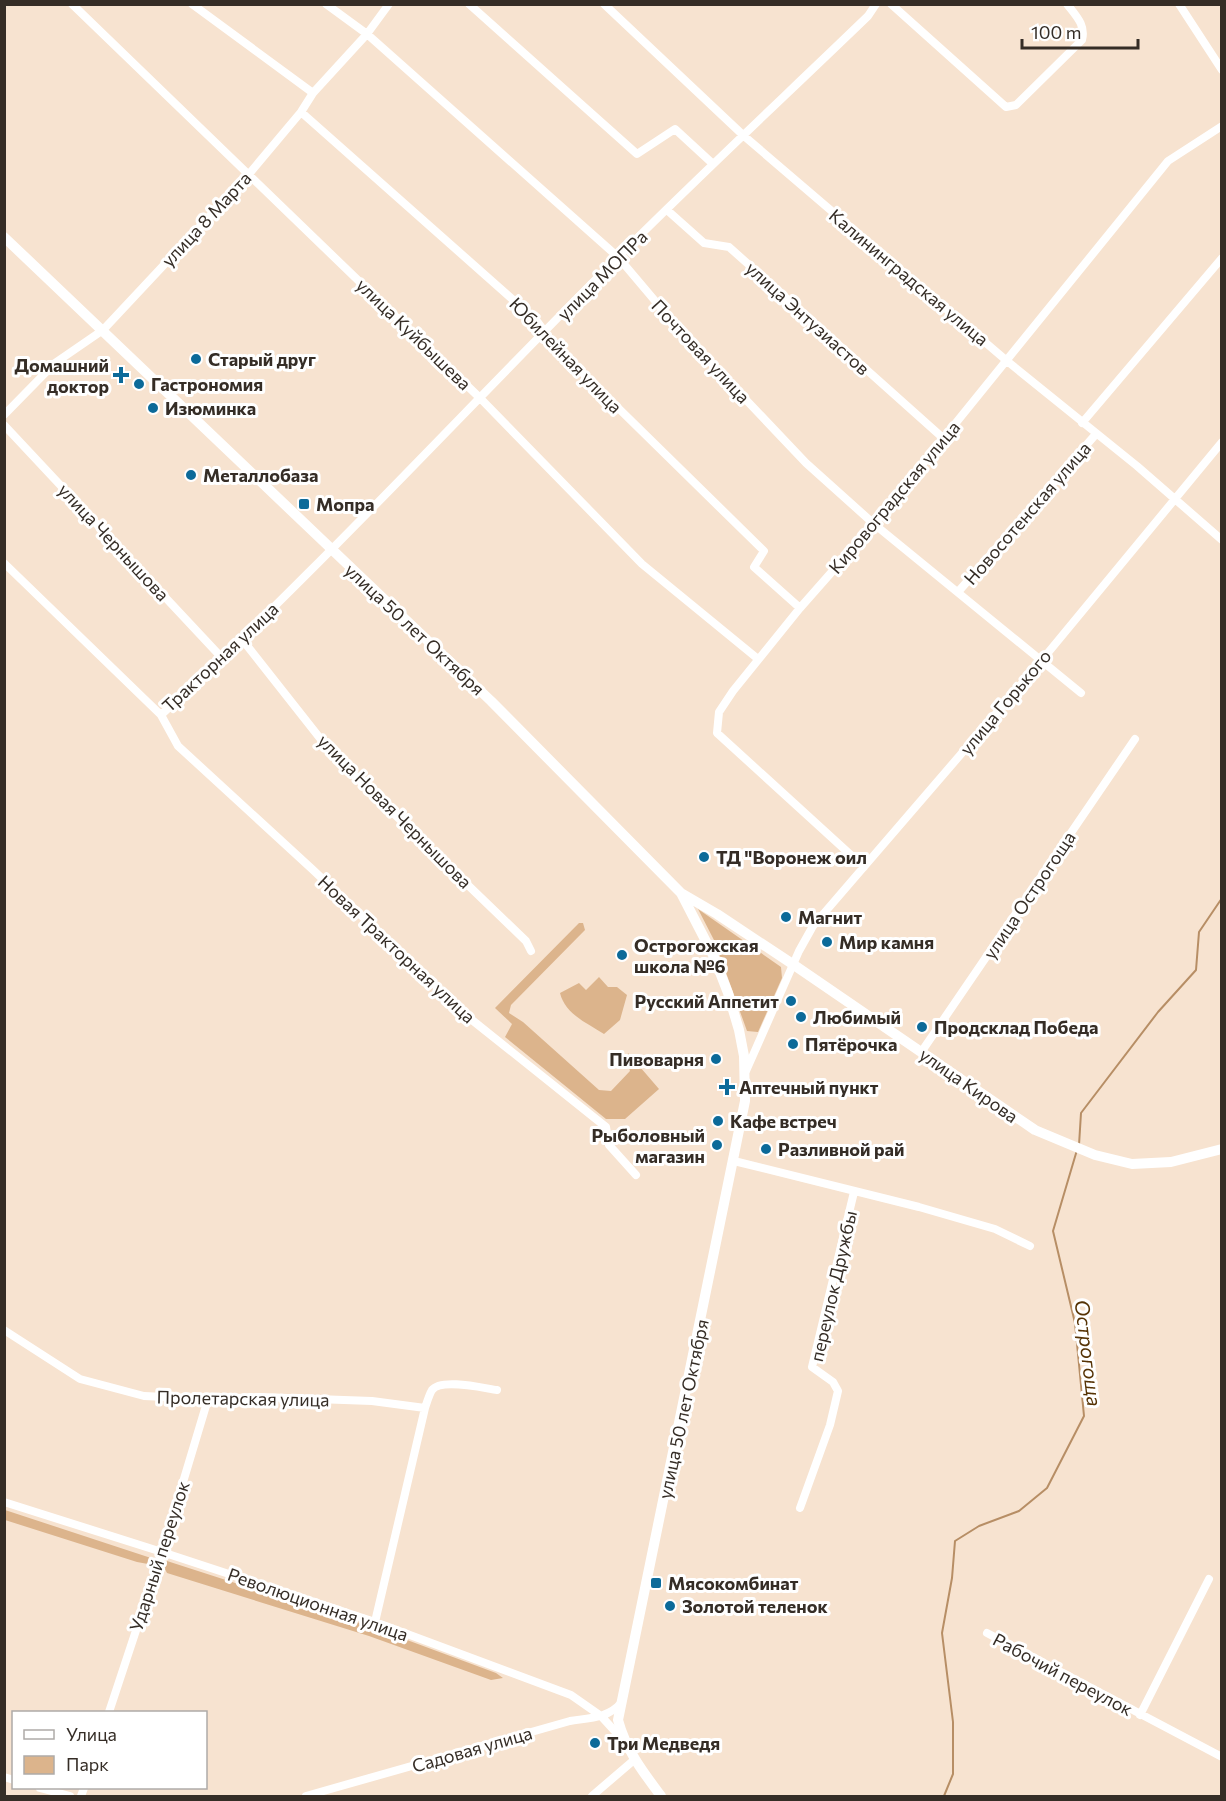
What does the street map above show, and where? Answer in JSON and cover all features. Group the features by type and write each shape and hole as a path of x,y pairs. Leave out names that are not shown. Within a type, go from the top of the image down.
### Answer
{"main road":[{"name":"улица 50 лет Октября","path":"4,237 491,701 681,893 710,947 728,993 739,1030 746,1072 746,1101 618,1720 634,1760 661,1797"},
{"name":"улица Кирова","path":"681,893 794,965 1012,1115 1058,1141 1120,1162 1146,1164 1171,1161 1221,1149"}],"street":[{"name":"улица Куйбышева","path":"72,4 481,399 642,564 758,659"},
{"path":"192,4 313,93"},
{"name":"Почтовая улица","path":"326,4 367,34 618,257 678,328 806,463 874,524 1081,693"},
{"name":"улица 8 Марта","path":"4,415 55,363 103,330 249,174 301,112 313,93 367,34 389,4"},
{"path":"469,4 637,154 675,129 713,164"},
{"name":"Калининградская улица","path":"604,4 744,136 1007,361 1137,466 1221,540"},
{"name":"улица МОПРа","path":"332,551 618,257 868,16 876,4"},
{"path":"891,4 1006,107 1016,105 1082,40 1084,33 1081,21 1067,4"},
{"path":"1179,4 1221,70"},
{"name":"Юбилейная улица","path":"301,112 537,321 555,346 764,551 754,567 800,608"},
{"name":"Кировоградская улица","path":"864,867 717,733 719,712 758,659 874,524 1168,161 1221,126"},
{"name":"улица Энтузиастов","path":"667,210 704,243 729,247 943,438"},
{"name":"Новосотенская улица","path":"1082,423 1221,258"},
{"path":"4,400 12,406"},
{"name":"улица Чернышова","path":"4,425 223,658"},
{"name":"Новосотенская улица","path":"958,592 1096,434"},
{"name":"улица Горького","path":"794,965 813,926 1042,660 1221,442"},
{"name":"Тракторная улица","path":"4,563 161,715 332,551"},
{"name":"улица Новая Чернышова","path":"241,638 334,756 526,941 531,951"},
{"name":"Новая Тракторная улица","path":"161,715 178,747 312,868 472,1020 606,1127 609,1145 636,1174"},
{"name":"улица Острогоща","path":"922,1051 1135,739"},
{"name":"улица 50 лет Октября","path":"746,1072 794,965"},
{"name":"переулок Дружбы","path":"734,1161 919,1207 995,1229 1030,1246"},
{"name":"переулок Дружбы","path":"800,1508 830,1425 838,1391 833,1382 812,1367 854,1191"},
{"name":"Пролетарская улица","path":"4,1330 80,1379 144,1396 372,1401 425,1408"},
{"path":"375,1622 425,1408 432,1390 438,1385 451,1384 497,1390"},
{"name":"Ударный переулок","path":"110,1711 162,1551 208,1399"},
{"name":"Революционная улица","path":"4,1502 162,1551 375,1622 571,1695 601,1716"},
{"name":"Рабочий переулок","path":"1140,1715 1209,1579"},
{"name":"Рабочий переулок","path":"987,1633 1221,1757"},
{"path":"601,1716 616,1709 621,1703"},
{"path":"601,1716 618,1720"},
{"path":"601,1716 627,1745"},
{"name":"Садовая улица","path":"306,1797 570,1721 601,1716"},
{"path":"592,1797 634,1760"},
{"path":"43,1789 70,1797"}],"green space":[{"path":"698,909 781,967 782,978 758,1032 747,1031 715,942"},
{"path":"579,923 583,923 585,930 511,1005 509,1013 523,1022 599,1090 611,1091 630,1071 627,1062 628,1053 659,1089 625,1119 606,1119 505,1037 512,1024 495,1008"},
{"path":"599,977 608,987 617,987 627,995 620,1020 604,1034 572,1012 560,993 579,983 586,990"},
{"path":"5,1510 151,1558 148,1564 137,1562 5,1520"},
{"path":"167,1561 372,1627 496,1673 503,1678 491,1680 369,1636 167,1573 164,1567"}],"waterway":[{"name":"Острогоща","path":"1079,1145 1081,1113 1158,1012 1196,970 1199,932 1222,898"},
{"name":"Острогоща","path":"944,1796 953,1774 953,1722 942,1633 952,1578 955,1541 979,1526 1019,1511 1047,1488 1084,1416 1075,1323 1053,1231 1077,1150"}],"place":[{"name":"Старый друг","path":"196,359"},
{"name":"Домашний доктор","path":"121,375"},
{"name":"Гастрономия","path":"139,384"},
{"name":"Изюминка","path":"153,408"},
{"name":"Металлобаза","path":"191,475"},
{"name":"Мопра","path":"304,504"},
{"name":"ТД \"Воронеж оил","path":"704,857"},
{"name":"Магнит","path":"786,917"},
{"name":"Мир камня","path":"827,942"},
{"name":"Острогожская школа №6","path":"622,955"},
{"name":"Русский Аппетит","path":"791,1001"},
{"name":"Любимый","path":"801,1017"},
{"name":"Продсклад Победа","path":"922,1027"},
{"name":"Пятёрочка","path":"793,1044"},
{"name":"Пивоварня","path":"716,1059"},
{"name":"Аптечный пункт","path":"727,1087"},
{"name":"Кафе встреч","path":"718,1121"},
{"name":"Рыболовный магазин","path":"717,1145"},
{"name":"Разливной рай","path":"766,1149"},
{"name":"Мясокомбинат","path":"656,1583"},
{"name":"Золотой теленок","path":"670,1606"},
{"name":"Три Медведя","path":"595,1743"}]}
